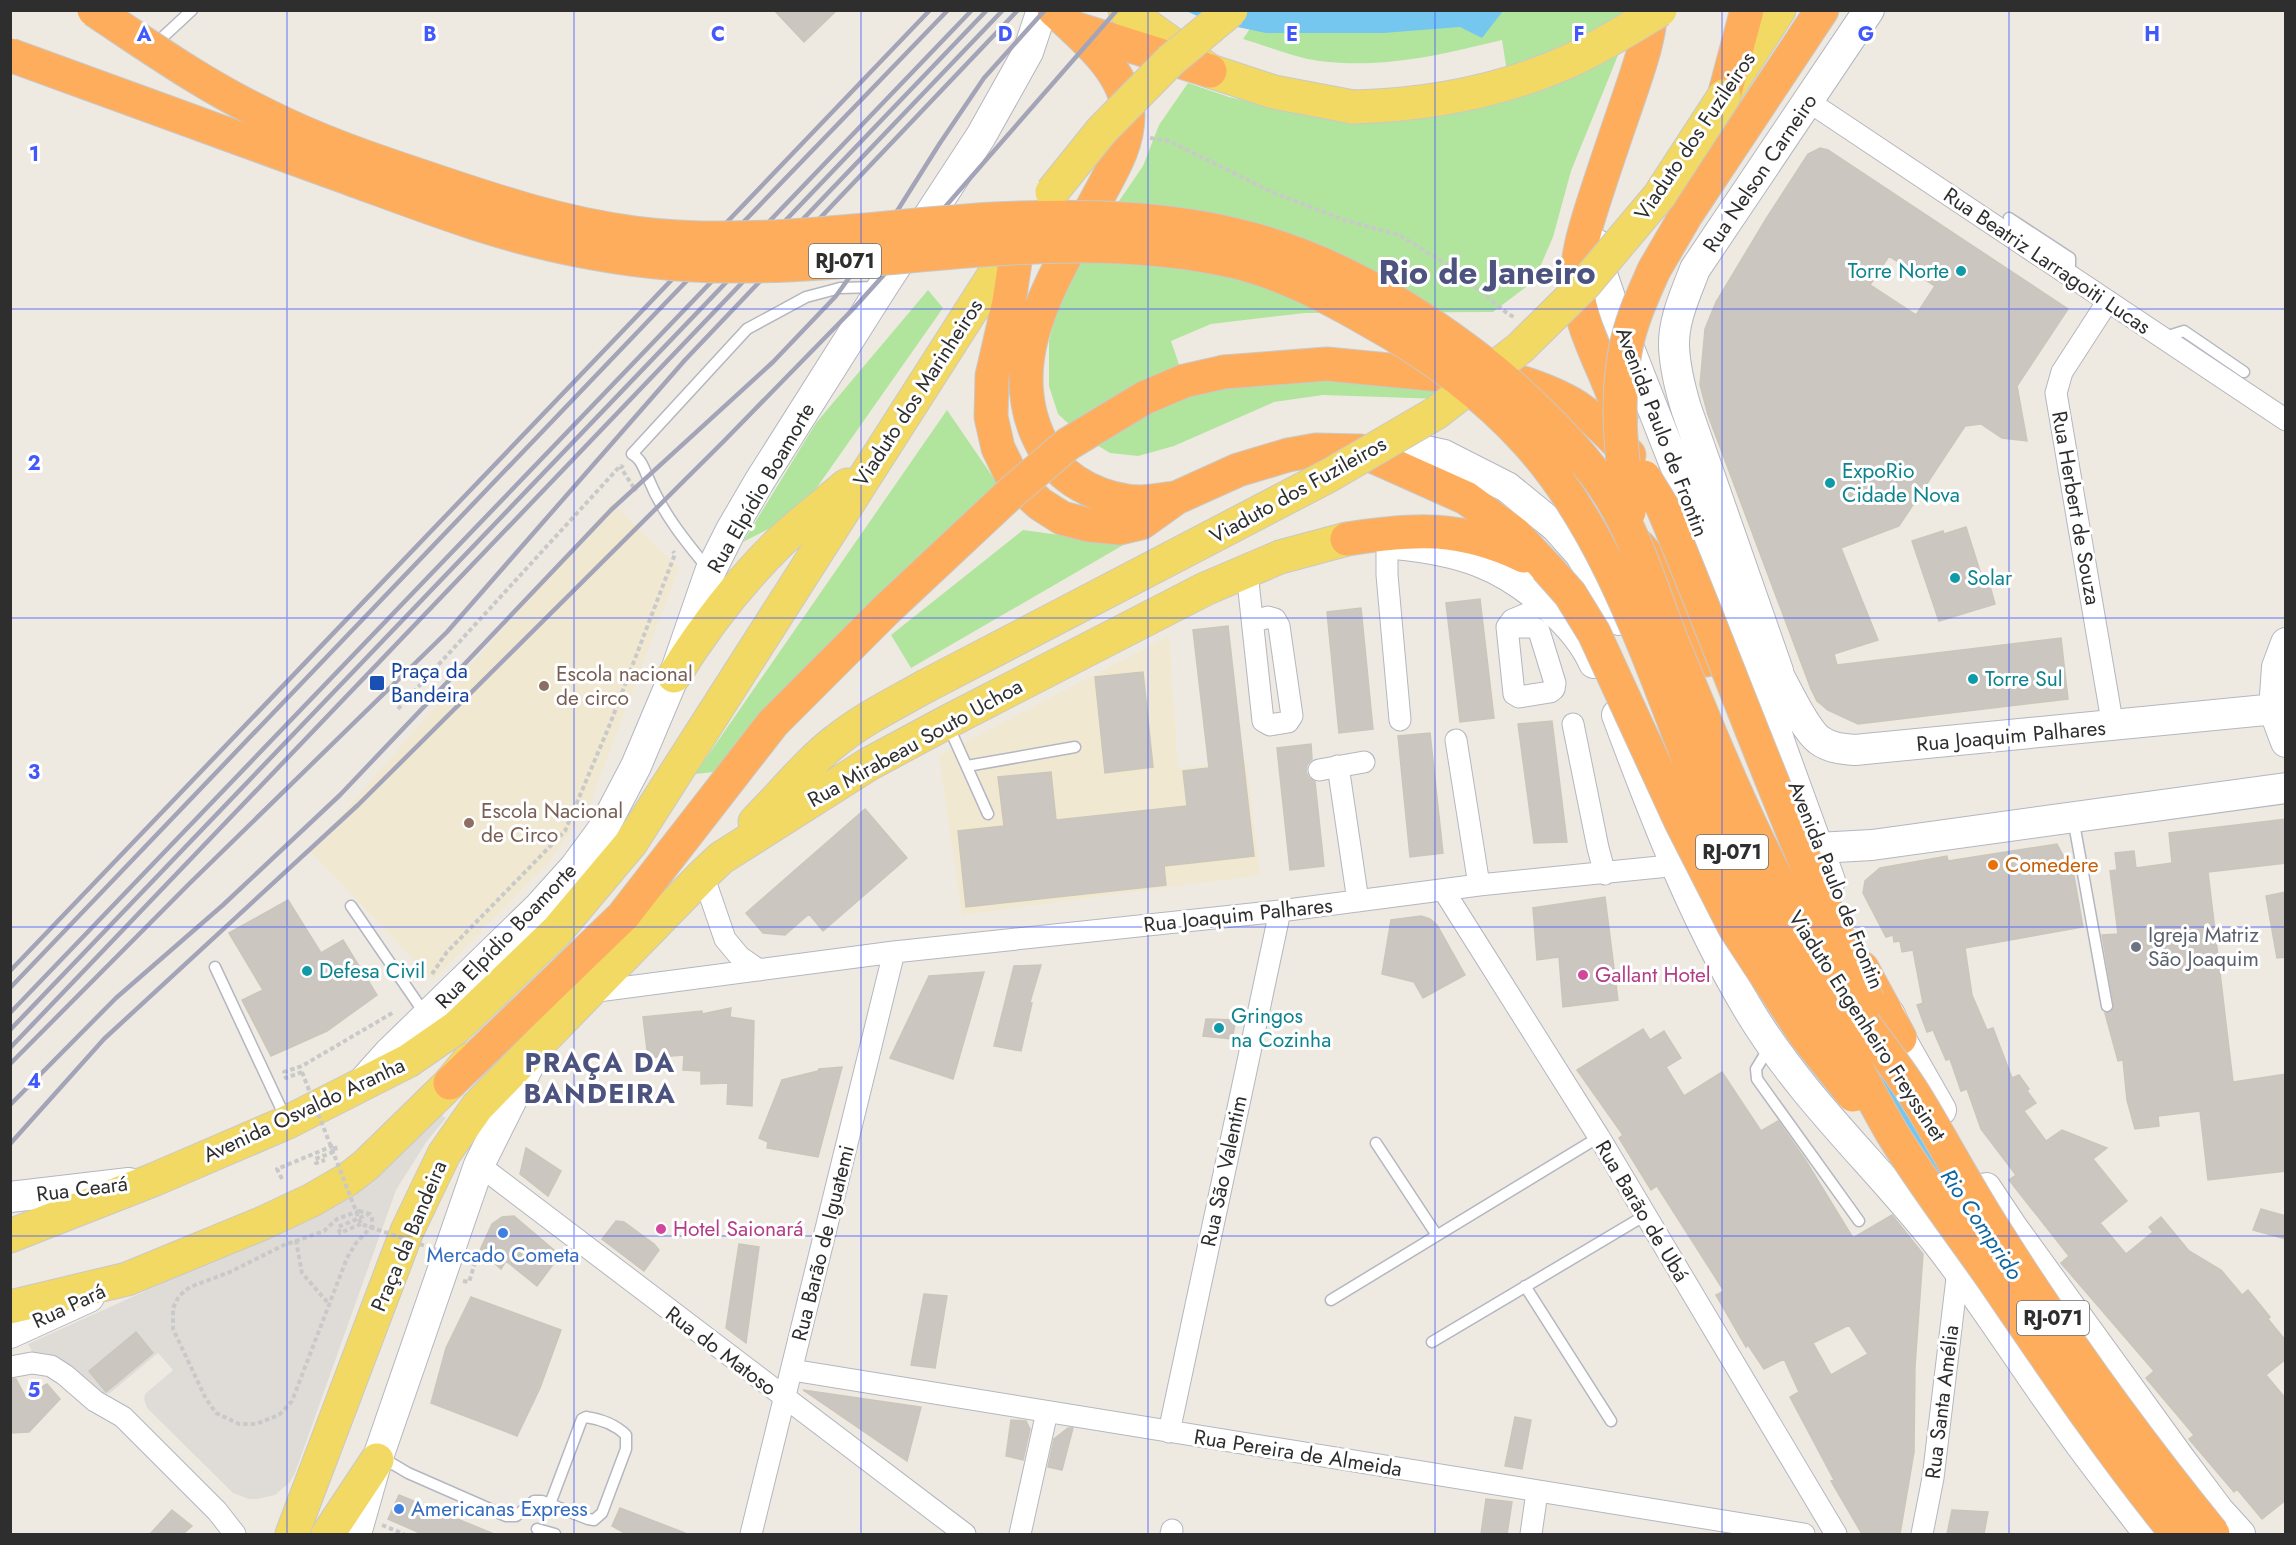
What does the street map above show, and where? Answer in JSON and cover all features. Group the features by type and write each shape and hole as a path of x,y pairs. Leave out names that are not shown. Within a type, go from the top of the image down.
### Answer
{"highway":[{"name":"RJ-071","path":"94,10 180,68 268,117 374,160 560,220 637,234 727,238 791,237 996,219 1096,218 1175,224 1248,238 1300,255 1361,284 1423,320 1472,354 1509,385 1586,464 1608,492 1632,538"},
{"path":"1638,468 1615,395 1587,330 1577,284 1581,240 1642,57 1650,26 1651,10"},
{"path":"1632,538 1619,402 1625,352 1636,310 1654,270 1686,215 1822,10"},
{"path":"1724,96 1746,13"},
{"path":"1063,19 1210,71"},
{"path":"1063,19 1116,74 1123,90 1128,112 1128,135 1115,166 1041,304 1030,340 1025,374 1027,407 1036,435 1052,461 1072,480 1101,494 1140,502 1176,498"},
{"name":"Viaduto Engenheiro Freyssinet","path":"10,55 491,229 574,250 646,260 741,266 847,261 993,249 1092,246 1167,250 1239,263 1290,281 1347,308 1447,368 1493,407 1527,442 1559,484 1600,550 1700,788 1758,906 1830,1022 1895,1139 2085,1413 2177,1534"},
{"path":"1019,235 1009,302 992,376 991,417 998,448 1013,479 1040,504 1062,518 1089,525 1120,528 1142,523 1176,498"},
{"path":"450,1083 623,916 773,723 886,610 1013,491 1068,444 1118,412 1184,381 1224,372 1327,364 1486,378 1523,383 1544,390 1582,408 1598,421 1638,468 1662,506 1778,798 1836,934 1911,1089"},
{"path":"1486,378 1520,407 1557,445 1609,513 1673,587 1689,616 1799,856 1832,909 1886,1039"},
{"name":"Avenida Paulo de Frontin","path":"1176,498 1238,470 1288,455 1316,450 1361,451"},
{"path":"1361,451 1466,498 1515,534 1570,594 1594,633 1681,822 1735,928 1805,1035 1868,1113 1895,1139"},
{"path":"1347,539 1394,532 1453,532 1487,540 1546,567"},
{"name":"Viaduto Engenheiro Freyssinet","path":"1632,538 1713,741 1765,858 1806,936 1831,976 1911,1089 1991,1226 2039,1298 2158,1466 2216,1523"}],"main road":[{"name":"Rua Elpídio Boamorte","path":"356,1089 421,1008 539,907 575,867 603,829 636,766 674,676 710,572 759,482 981,136 1028,52 1042,10"},
{"path":"1125,10 1210,71 1274,92 1353,107 1394,106 1439,99 1486,89 1533,75 1575,58 1660,10"},
{"name":"Viaduto dos Marinheiros","path":"651,813 1019,235 1110,122 1172,60 1231,10"},
{"name":"Viaduto dos Fuzileiros","path":"712,867 814,761 836,740 864,721 924,687 1330,475 1436,413 1520,348 1585,284 1659,196 1779,10"},
{"name":"Rua Nelson Carneiro","path":"1674,345 1679,312 1695,269 1869,10"},
{"name":"Avenida Paulo de Frontin","path":"1595,197 1595,232 1603,277 1616,315 1739,596 1768,675 1817,848 1886,1039 1982,1233 2063,1421 2149,1534"},
{"name":"Avenida Paulo de Frontin","path":"1674,345 1678,379 1739,596"},
{"name":"Avenida Paulo de Frontin","path":"1361,451 1407,447 1444,455 1507,487 1556,527 1580,554 1614,609 1717,860 1752,948 1794,1076"},
{"path":"674,676 698,638 720,610 780,543 873,462"},
{"name":"Avenida Paulo de Frontin","path":"1347,539 1437,549 1481,562 1519,581 1566,622 1591,656 1610,697 1689,897 1750,1012 1794,1076 1935,1240 1982,1233"},
{"name":"Rua Mirabeau Souto Uchoa","path":"542,1038 712,867 869,764 1205,589 1280,557 1347,539"},
{"path":"1739,596 1768,675"},
{"path":"2286,643 2277,667 2280,709 2286,742"},
{"name":"Rua Joaquim Palhares","path":"1768,675 1820,740 1834,747 1868,750 2280,709"},
{"path":"1817,848 1872,845 2286,788"},
{"path":"10,1307 127,1279 263,1223 341,1168 387,1146 450,1083 526,992 606,903 641,851 651,813"},
{"name":"Avenida Osvaldo Aranha","path":"10,1236 153,1180 288,1122 408,1061 457,1027 557,931 631,843 651,813"},
{"path":"1833,890 1849,865 1872,845"},
{"name":"Praça da Bandeira","path":"359,1525 378,1458 479,1165 542,1038"},
{"name":"Praça da Bandeira","path":"292,1534 423,1194 444,1155 477,1107 542,1038"},
{"path":"1825,1113 1840,1065 1847,1055 1856,1048 1886,1039"},
{"name":"Rua Ceará","path":"10,1197 153,1180"},
{"name":"Avenida Paulo de Frontin","path":"1982,1233 2216,1523 2240,1534"},
{"name":"Rua Pará","path":"10,1333 127,1279"},
{"path":"328,1534 378,1458"},
{"path":"2198,1534 2216,1523"}],"street":[{"name":"Rua Beatriz Larragoiti Lucas","path":"1808,101 2286,420"},
{"name":"Rua Herbert de Souza","path":"2108,301 2062,372 2056,393 2113,727"},
{"path":"1387,543 1387,575 1401,720"},
{"path":"1247,572 1253,622"},
{"path":"1507,627 1533,627 1539,631 1555,683 1554,689 1550,692 1519,697 1515,694 1509,652 1507,627 1512,620 1530,612 1542,600"},
{"path":"1509,652 1544,649"},
{"path":"1573,724 1605,874"},
{"path":"1456,740 1479,885"},
{"path":"1358,901 1328,768 1364,762"},
{"name":"Rua Joaquim Palhares","path":"590,992 894,952 1280,911 1479,885 1676,867 1717,860"},
{"path":"712,867 725,939 740,957 759,970"},
{"name":"Rua Barão de Ubá","path":"1444,891 1599,1137 1836,1534"},
{"name":"Rua São Valentim","path":"1169,1432 1280,911"},
{"name":"Rua Barão de Iguatemi","path":"751,1534 894,952"},
{"name":"Rua do Matoso","path":"479,1165 964,1534"},
{"name":"Rua Santa Amélia","path":"1922,1534 1982,1233"},
{"path":"10,1367 32,1363 51,1366 95,1401 123,1417 217,1511 235,1534"},
{"name":"Rua Pereira de Almeida","path":"792,1370 1537,1492 1749,1530 1804,1534"},
{"path":"1020,1534 1047,1412"},
{"path":"1532,1534 1537,1492"}],"lane":[{"path":"164,36 192,10"},
{"path":"2008,218 2070,258 2070,276"},
{"path":"710,572 679,532 654,492 639,458 632,453 747,329 806,297 840,288 883,286"},
{"path":"2162,338 2184,332 2244,372"},
{"path":"947,722 988,814"},
{"path":"967,766 1075,747"},
{"path":"2073,818 2107,1006"},
{"path":"351,906 421,1008"},
{"path":"215,967 288,1122"},
{"path":"1772,1044 1756,1068 1756,1079 1859,1221"},
{"path":"1331,1300 1436,1234 1599,1137"},
{"path":"1376,1143 1436,1234"},
{"path":"1432,1342 1644,1215"},
{"path":"1525,1286 1611,1421"},
{"path":"378,1458 506,1516 516,1516 534,1501 550,1504 594,1520 599,1518 626,1449 626,1435 620,1429 594,1418 582,1419 550,1504"},
{"path":"537,1528 555,1534"}],"path":[{"path":"1128,135 1169,141 1272,192 1344,220 1399,235 1451,267 1508,314 1518,319"},
{"path":"632,453 621,468 639,497"},
{"path":"398,709 632,453"},
{"path":"361,1224 302,1072 286,1078 284,1072 302,1066 421,1008 447,952 565,831 610,724 675,554 669,545"},
{"path":"282,1179 277,1169 335,1145 336,1151 315,1159 316,1164 341,1168"},
{"name":"Praça da Bandeira","path":"359,1211 370,1214 372,1226 351,1250 296,1393 284,1411 272,1419 248,1425 230,1422 210,1406 173,1329 171,1315 176,1301 190,1287 230,1272 296,1240 324,1231 340,1218 359,1211"},
{"path":"370,1214 338,1227 340,1233 361,1224 475,1263"},
{"path":"296,1240 302,1273 329,1304"}],"shaded area":[{"name":"Escola nacional de circo","path":"612,503 679,568 590,804 548,863 433,980 310,851"},
{"path":"1169,636 1178,768 1246,762 1260,875 962,915 939,756"},
{"path":"439,1113 446,1118 427,1141 396,1190 295,1473 290,1482 275,1495 249,1499 233,1493 147,1408 145,1394 173,1370 158,1353 110,1393 105,1394 99,1394 34,1355 28,1344 331,1207"}],"green space":[{"path":"1470,10 1631,11 1623,43 1571,171 1553,237 1534,281 1493,312 1305,313 1211,324 1171,341 1183,376 1429,376 1442,399 1323,395 1274,402 1174,446 1138,456 1110,453 1082,436 1058,414 1049,386 1049,341 1061,293 1095,236 1143,166 1159,125 1188,83 1229,97 1296,112 1510,91 1502,40 1412,59 1343,63 1309,59 1243,39 1257,18"},
{"path":"928,290 943,308 799,513 743,542 816,423"},
{"path":"947,410 997,483 714,772 695,774"},
{"path":"1023,530 1125,544 911,668 891,635"}],"water":[{"path":"1186,11 1503,11 1482,38 1460,27 1383,33 1266,33 1209,21"}],"building":[{"path":"774,10 837,10 804,42"},
{"name":"ExpoRio Cidade Nova","path":"1820,148 1828,150 2068,309 2017,386 2027,441 2002,438 1981,424 1965,426 1899,526 1841,548 1878,640 1834,654 1837,665 2061,638 2068,699 1858,724 1828,710 1817,701 1811,689 1708,415 1700,385 1705,329 1716,302 1808,154","holes":["1889,256 1935,286 1916,315 1870,285"]},
{"name":"Solar","path":"1966,527 1985,587 1990,586 1995,604 1939,621 1912,541 1943,531 1944,534"},
{"path":"1480,599 1494,718 1460,722 1446,603"},
{"path":"1361,608 1373,729 1339,733 1327,612"},
{"path":"1228,626 1254,856 1164,866 1166,885 966,907 958,831 1004,826 998,777 1051,772 1056,820 1187,806 1183,771 1209,768 1193,630"},
{"path":"1143,672 1153,767 1105,773 1095,677"},
{"path":"1552,721 1567,842 1534,843 1518,724"},
{"path":"1430,733 1443,853 1410,857 1398,736"},
{"path":"1311,744 1312,759 1307,765 1306,772 1315,782 1324,866 1290,870 1277,748"},
{"path":"865,809 907,858 823,931 809,914 785,935 763,933 746,913"},
{"path":"2286,819 2286,863 2208,872 2233,1082 2286,1074 2286,1171 2208,1180 2200,1111 2158,1116 2159,1126 2135,1129 2127,1100 2123,1060 2118,1061 2105,1013 2111,1012 2114,1005 2102,935 2118,934 2110,871 2117,870 2115,853 2134,851 2136,868 2172,863 2169,833"},
{"path":"2057,844 2074,876 2083,927 1965,948 1972,995 1987,1030 1993,1028 2012,1078 2019,1075 2029,1089 2027,1091 2036,1103 2024,1111 2046,1141 2062,1130 2107,1148 2093,1159 2127,1201 2100,1223 2126,1254 2153,1232 2149,1227 2161,1217 2189,1251 2221,1270 2242,1295 2248,1290 2286,1341 2286,1359 2266,1375 2286,1399 2286,1500 2262,1519 2237,1489 2234,1492 2189,1439 2194,1435 2146,1378 2154,1371 2061,1263 2069,1256 2009,1180 2016,1175 1981,1129 1967,1089 1961,1091 1950,1059 1946,1060 1933,1030 1927,1032 1917,1005 1923,1003 1913,950 1902,952 1900,941 1894,942 1893,935 1886,937 1863,893 1865,881 1880,868 1947,856 1948,861"},
{"path":"2286,892 2286,957 2277,958 2266,896"},
{"path":"1605,897 1618,1000 1563,1007 1559,957 1537,960 1533,908"},
{"name":"Defesa Civil","path":"288,900 321,953 343,940 377,995 327,1031 271,1056 242,1000 263,990 229,933"},
{"path":"1421,916 1437,925 1465,975 1423,998 1414,982 1382,974 1391,920"},
{"path":"1041,965 1030,1002 1032,1003 1021,1051 994,1046 1014,966"},
{"path":"984,972 953,1079 890,1058 929,976"},
{"path":"731,1008 730,1017 754,1021 752,1106 727,1104 728,1083 701,1084 701,1071 683,1070 684,1055 648,1058 643,1017 702,1011 702,1014"},
{"name":"Gringos na Cozinha","path":"1206,1019 1236,1020 1232,1039 1203,1036"},
{"path":"1643,1029 1650,1040 1664,1031 1681,1058 1666,1067 1684,1096 1722,1072 1761,1131 1778,1121 1806,1161 1853,1238 1892,1215 1923,1254 1915,1366 1914,1452 1900,1534 1862,1534 1831,1481 1834,1480 1790,1397 1799,1392 1784,1359 1764,1369 1748,1345 1746,1347 1716,1295 1724,1291 1657,1186 1651,1190 1619,1138 1623,1135 1577,1070","holes":["1849,1325 1868,1354 1831,1375 1813,1343"]},
{"path":"842,1067 818,1157 767,1148 768,1142 759,1138 782,1080 819,1069"},
{"path":"526,1148 561,1171 548,1196 520,1174"},
{"path":"2261,1209 2286,1216 2286,1239 2253,1230"},
{"path":"514,1216 560,1255 537,1286 506,1261 501,1269 480,1250 492,1224 502,1217"},
{"path":"616,1221 624,1222 659,1250 644,1271 602,1239"},
{"path":"739,1244 759,1247 746,1343 726,1328"},
{"path":"924,1294 947,1296 935,1368 911,1365"},
{"path":"471,1297 561,1330 540,1388 517,1436 431,1403 446,1348"},
{"path":"136,1332 153,1353 106,1392 89,1371"},
{"path":"10,1379 16,1379 25,1396 47,1384 60,1399 29,1432 10,1433"},
{"path":"803,1390 921,1407 907,1461"},
{"path":"1515,1417 1531,1420 1522,1469 1505,1466"},
{"path":"1011,1420 1026,1421 1030,1429 1023,1460 1006,1456"},
{"path":"1068,1428 1073,1428 1062,1470 1048,1467 1054,1439"},
{"path":"399,1495 494,1534 422,1534 388,1519"},
{"path":"1486,1499 1512,1502 1507,1534 1481,1534"},
{"path":"620,1508 685,1534 626,1534 612,1526"},
{"path":"172,1510 192,1526 183,1534 150,1534"},
{"path":"1952,1510 1988,1512 1984,1534 1947,1534"}],"waterway":[{"name":"Rio Comprido","path":"1849,1030 1940,1163"}],"railway":[{"path":"10,971 930,10"},
{"path":"10,988 948,10"},
{"path":"10,1013 972,10"},
{"path":"10,1030 987,10"},
{"path":"10,1048 1003,10"},
{"path":"10,1064 190,883 447,632 685,360 1018,10"},
{"path":"10,1105 116,998 223,905 340,795 611,510 773,362 836,296 899,208 984,78 1045,10"},
{"path":"10,1144 104,1039 358,805 724,441 854,308 1117,10"}],"place":[{"name":"Torre Norte","path":"1961,271"},
{"name":"ExpoRio Cidade Nova","path":"1830,483"},
{"name":"Solar","path":"1955,578"},
{"name":"Torre Sul","path":"1973,679"},
{"name":"Praça da Bandeira","path":"377,683"},
{"name":"Escola nacional de circo","path":"544,686"},
{"name":"Escola Nacional de Circo","path":"469,823"},
{"name":"Comedere","path":"1993,865"},
{"name":"Igreja Matriz São Joaquim","path":"2136,947"},
{"name":"Defesa Civil","path":"307,971"},
{"name":"Gallant Hotel","path":"1583,975"},
{"name":"Gringos na Cozinha","path":"1219,1028"},
{"name":"Hotel Saionará","path":"661,1229"},
{"name":"Mercado Cometa","path":"503,1233"},
{"name":"Americanas Express","path":"399,1509"}],"district":[{"name":"Rio de Janeiro","path":"1487,272"},
{"name":"PRAÇA DA BANDEIRA","path":"600,1078"}]}
